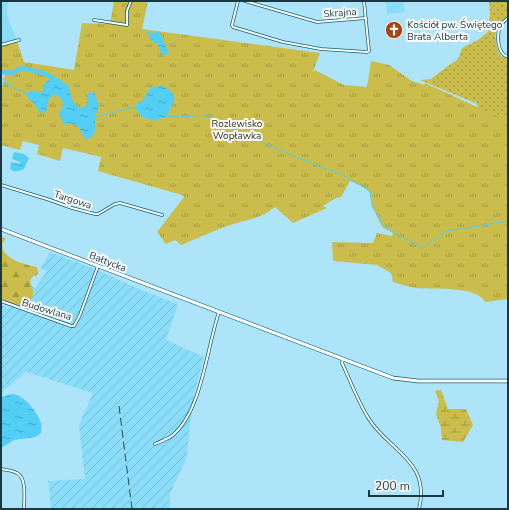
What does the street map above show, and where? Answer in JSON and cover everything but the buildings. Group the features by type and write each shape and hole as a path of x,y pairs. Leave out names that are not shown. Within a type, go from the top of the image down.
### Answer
{"main road":[{"name":"Bałtycka","path":"1,229 393,378 405,380 508,381"}],"street":[{"path":"94,20 127,25 127,11 131,1"},
{"path":"238,1 233,19 233,27 283,42 322,49 367,52 369,51 364,1"},
{"name":"Skrajna","path":"245,1 317,22 366,18"},
{"path":"507,20 502,24 500,29 499,45 502,54 508,57"},
{"path":"1,45 19,40"},
{"name":"Targowa","path":"1,185 95,214 98,214 115,204 120,203 162,215"},
{"name":"Budowlana","path":"1,302 74,326 80,315 98,266"},
{"path":"155,444 173,434 185,421 190,412 206,362 219,312"},
{"path":"343,359 342,364 369,419 378,431 405,456 414,469 422,492 419,509"},
{"path":"1,469 16,473 21,477 23,483 24,509"}],"shaded area":[{"path":"1,1 8,1 7,15 17,41 1,45"},
{"path":"386,1 403,1 405,12 387,14"},
{"path":"50,252 178,304 166,340 204,357 192,403 187,457 170,494 170,509 51,509 48,481 85,479 79,425 93,393 26,372 1,393 1,305 8,308 29,285 35,288 47,271 41,268"}],"green space":[{"name":"Rozlewisko Wopławka","path":"114,1 148,1 142,29 320,53 313,72 315,70 344,85 367,87 371,61 389,65 412,81 424,85 425,83 499,117 505,118 508,124 508,299 485,302 473,293 464,291 454,289 411,287 393,282 391,273 377,265 333,261 332,242 373,243 377,233 392,236 393,233 382,227 373,208 370,193 364,187 350,181 341,197 336,198 323,206 327,208 293,223 275,207 258,217 227,226 181,245 175,240 166,244 157,232 184,197 182,195 98,171 101,157 63,148 60,161 37,154 39,145 23,141 20,150 1,145 1,94 5,73 1,72 1,45 17,41 24,62 74,70 82,23 110,24"},
{"path":"489,1 508,1 508,17 502,21 495,35 499,53 504,58 508,59 508,132 479,110 476,102 475,103 420,80 431,79 456,61 462,48 478,40 488,32 490,17"},
{"path":"1,237 6,238 2,245 6,254 21,263 37,267 37,275 32,277 30,281 33,293 29,306 31,312 1,300"},
{"path":"441,390 448,409 466,409 473,425 463,442 442,440 441,428 436,414 439,401 435,391"}],"water":[{"path":"150,31 152,34 158,31 164,39 169,53 163,56 157,43 154,43 151,40 147,32"},
{"path":"52,77 58,78 69,86 73,101 81,108 87,105 88,93 94,92 99,105 95,117 95,131 92,137 86,140 78,127 72,124 64,125 59,113 63,105 60,98 54,94 49,99 46,112 40,113 34,103 28,99 26,93 32,90 38,93 43,91 43,85"},
{"path":"162,85 172,92 175,99 167,116 155,121 142,117 134,107 144,99 150,88"},
{"path":"14,152 24,154 29,158 24,169 15,171 10,169 11,162 20,164 20,162 12,159"},
{"path":"12,394 21,397 30,404 41,423 41,433 35,437 14,440 1,448 1,397"}],"waterway":[{"path":"1,72 12,73 22,68 43,73 52,77"},
{"path":"1,77 10,86 27,93"},
{"path":"95,117 134,107"},
{"path":"166,116 179,117 208,115 240,133 313,164 341,174 370,191 372,206 386,228 422,248 447,231 508,221"}],"railway":[{"path":"119,406 132,509"}],"place":[{"name":"Kościół pw. Świętego Brata Alberta","path":"394,30"}]}
